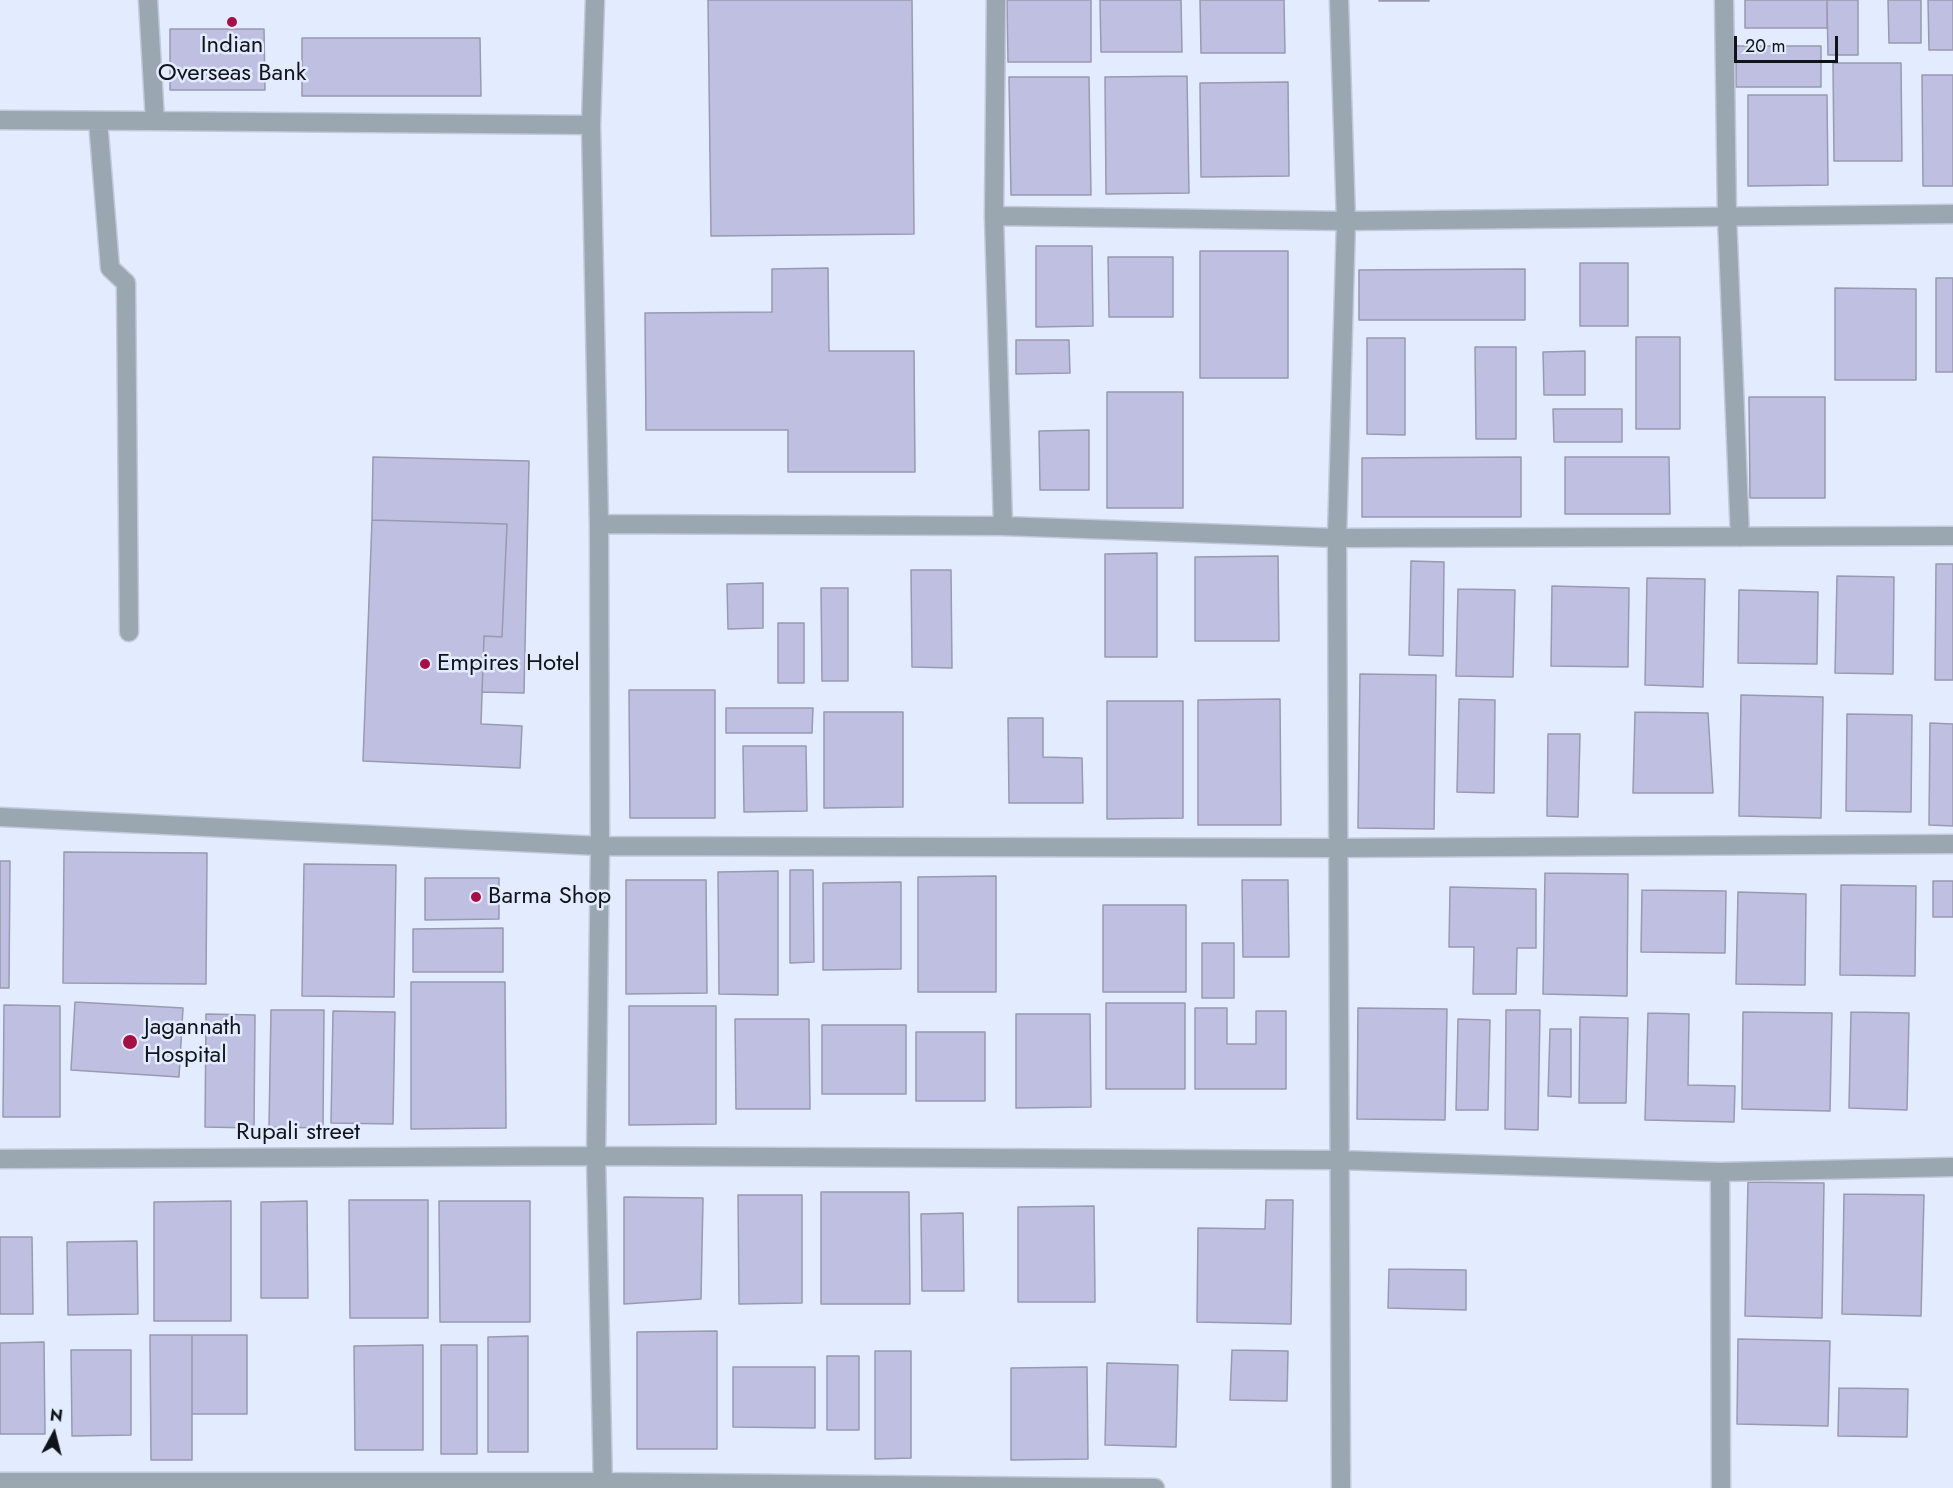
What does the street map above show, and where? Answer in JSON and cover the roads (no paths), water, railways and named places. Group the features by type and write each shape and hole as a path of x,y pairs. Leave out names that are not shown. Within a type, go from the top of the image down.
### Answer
{"street":[{"path":"148,0 155,121"},
{"path":"595,0 591,125 599,524 600,846 596,1156 603,1485"},
{"path":"996,0 994,216 1003,526"},
{"path":"1338,0 1346,221 1337,538 1341,1488"},
{"path":"1724,0 1727,216 1740,537"},
{"path":"0,120 591,125"},
{"path":"98,121 110,268 126,283 129,632"},
{"path":"994,216 1346,221 1953,214"},
{"path":"599,524 1003,526 1337,538 1953,536"},
{"path":"0,817 600,846 1338,848 1953,844"},
{"name":"Rupali street","path":"0,1159 596,1156 1338,1160 1720,1172 1953,1167"},
{"path":"1720,1172 1721,1488"},
{"path":"0,1482 51,1485 1155,1488"}],"place":[{"name":"Indian Overseas Bank","path":"232,22"},
{"name":"Empires Hotel","path":"425,664"},
{"name":"Barma Shop","path":"476,897"},
{"name":"Jagannath Hospital","path":"130,1042"}]}
